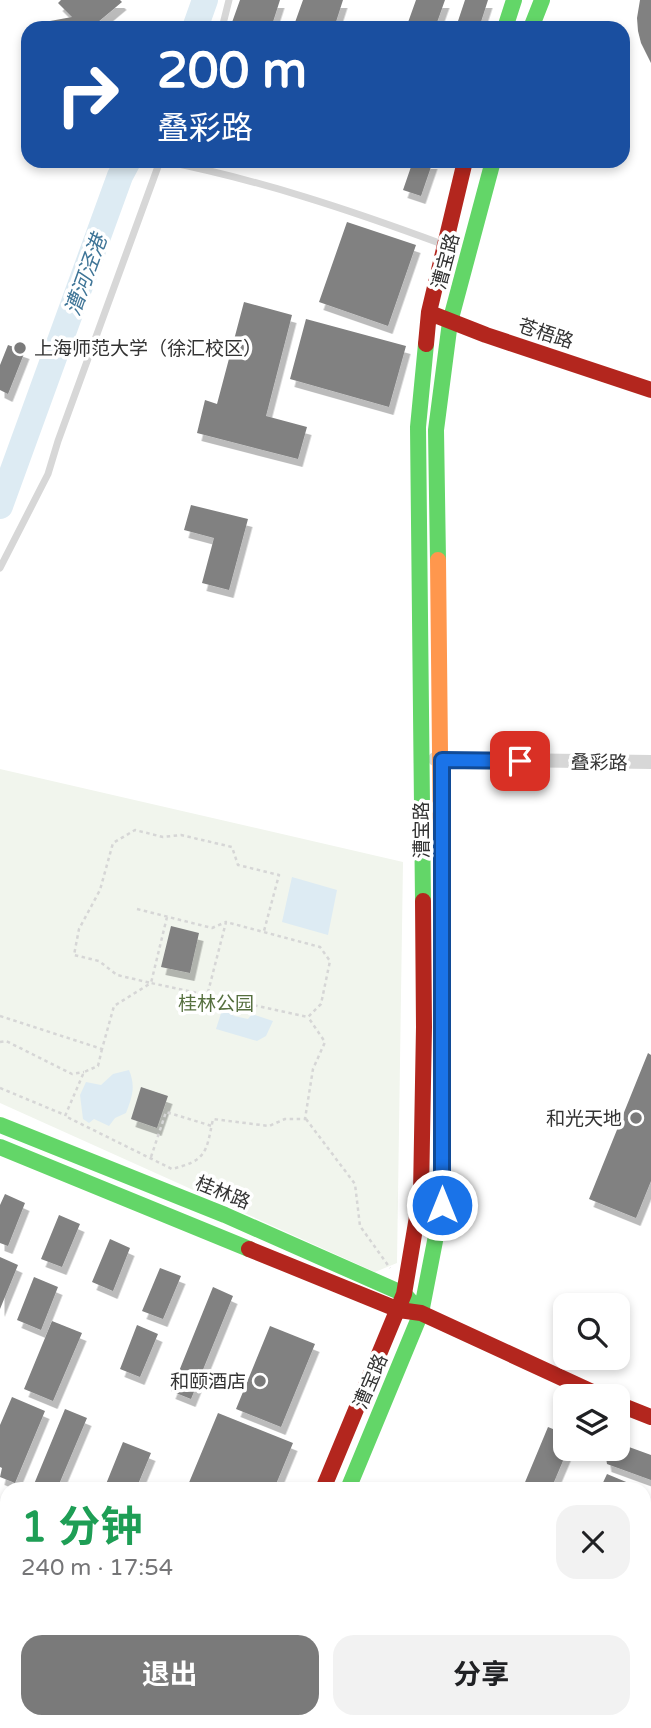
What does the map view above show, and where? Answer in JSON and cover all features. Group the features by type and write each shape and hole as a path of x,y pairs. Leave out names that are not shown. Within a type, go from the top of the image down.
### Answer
{"main road":[{"path":"507,21 514,0"},
{"path":"534,21 542,0"},
{"name":"漕宝路","path":"326,1482 404,1294 421,1192 424,1027 418,427 429,312 463,168"},
{"name":"漕宝路","path":"351,1482 421,1313 442,1205 442,760 436,430 450,322 491,168"},
{"name":"苍梧路","path":"429,312 450,322 651,390"},
{"name":"桂林路","path":"0,1125 225,1215 404,1294 421,1313"},
{"name":"桂林路","path":"0,1147 398,1310 421,1313 575,1384"},
{"path":"630,1409 651,1418"}],"street":[{"name":"叠彩路","path":"421,758 651,762"}],"lane":[{"path":"224,21 229,0"},
{"path":"0,568 29,516 48,474 62,429 159,168"},
{"path":"200,168 227,173 339,206 445,245"}],"path":[{"path":"264,932 279,874 238,865 232,847 181,835 163,836 135,830 113,843 100,890 79,929 74,955 99,961 117,975 308,1017 326,1042 313,1069 305,1119 355,1184 360,1226 392,1270"},
{"path":"136,909 212,928 226,922 320,947 330,961 321,1004 308,1017"},
{"path":"0,1042 6,1041 72,1074 98,1066 114,1006 151,983 167,917"},
{"path":"207,996 226,922"},
{"path":"0,1016 102,1049"},
{"path":"65,1116 84,1072"},
{"path":"0,1088 65,1116 172,1169 194,1163 206,1150 213,1119 269,1126 285,1119 305,1119"},
{"path":"151,1158 166,1112 212,1126"}],"green space":[{"name":"桂林公园","path":"0,769 403,862 397,1263 375,1272 0,1103"}],"shaded area":[{"path":"292,877 337,890 328,935 282,922"},
{"path":"223,1007 234,1016 248,1019 252,1014 273,1021 266,1036 257,1041 216,1029"},
{"path":"129,1070 132,1092 126,1113 115,1118 109,1126 94,1119 89,1123 83,1119 80,1095 86,1082 101,1085 113,1074"}],"building":[{"path":"61,0 122,2 99,21 50,21 72,17 58,3"},
{"path":"240,0 280,0 273,21 232,21"},
{"path":"303,0 343,0 336,21 296,21"},
{"path":"416,0 445,0 438,21 408,21"},
{"path":"465,0 488,0 481,21 458,21"},
{"path":"640,0 651,0 651,63 638,31"},
{"path":"411,168 431,168 421,196 403,190"},
{"path":"347,222 416,245 388,326 319,302"},
{"path":"244,302 292,315 266,416 307,427 298,459 197,433 205,400 217,404"},
{"path":"306,319 406,346 389,407 290,379"},
{"path":"8,345 25,351 8,394 0,390 0,365"},
{"path":"191,505 248,519 229,590 202,583 214,538 184,530"},
{"path":"171,926 199,933 190,973 161,967"},
{"name":"和光天地","path":"648,1053 651,1055 651,1181 636,1218 589,1199"},
{"path":"141,1087 168,1096 157,1128 131,1119"},
{"path":"5,1194 25,1203 8,1246 0,1243 0,1205"},
{"path":"59,1215 80,1224 62,1267 41,1259"},
{"path":"110,1239 130,1248 113,1291 92,1282"},
{"path":"0,1257 18,1265 0,1309"},
{"path":"160,1268 181,1276 163,1319 142,1311"},
{"path":"34,1277 58,1287 41,1330 17,1320"},
{"path":"213,1287 233,1296 191,1399 171,1391"},
{"path":"52,1321 82,1333 53,1401 24,1389"},
{"path":"137,1325 158,1334 140,1377 120,1369"},
{"path":"270,1326 315,1344 281,1427 236,1409"},
{"path":"12,1397 45,1411 15,1482 0,1477 0,1425"},
{"path":"65,1409 87,1418 60,1482 35,1482"},
{"path":"218,1413 293,1443 277,1482 189,1482"},
{"path":"548,1427 553,1429 553,1461 563,1461 554,1482 525,1482"},
{"path":"123,1442 151,1453 139,1482 107,1482"},
{"path":"630,1447 651,1455 651,1480 607,1464 607,1461 630,1461"},
{"path":"607,1474 626,1482 603,1482"}],"waterway":[{"name":"漕河泾港","path":"198,21 205,0"},
{"name":"漕河泾港","path":"0,506 124,168"}],"traffic: fast":[{"path":"507,21 514,0"},
{"path":"534,21 542,0"},
{"path":"438,560 436,430 450,322 491,168"},
{"path":"423,901 418,427 426,344"},
{"path":"351,1482 421,1313 442,1205 442,942"},
{"path":"0,1125 225,1215 404,1294 414,1305"},
{"path":"0,1147 249,1249"}],"traffic: slow":[{"path":"438,560 442,942"}],"traffic: jam":[{"path":"426,344 429,312 463,168"},
{"path":"435,315 486,335 651,390"},
{"path":"326,1482 404,1294 421,1193 423,901"},
{"path":"249,1249 399,1310 421,1313 575,1384"},
{"path":"630,1409 651,1417"}],"place":[{"name":"上海师范大学（徐汇校区）","path":"20,348"},
{"name":"和光天地","path":"636,1118"},
{"name":"和颐酒店","path":"260,1381"}],"route":[{"path":"442,1205 442,760 520,761"}]}
